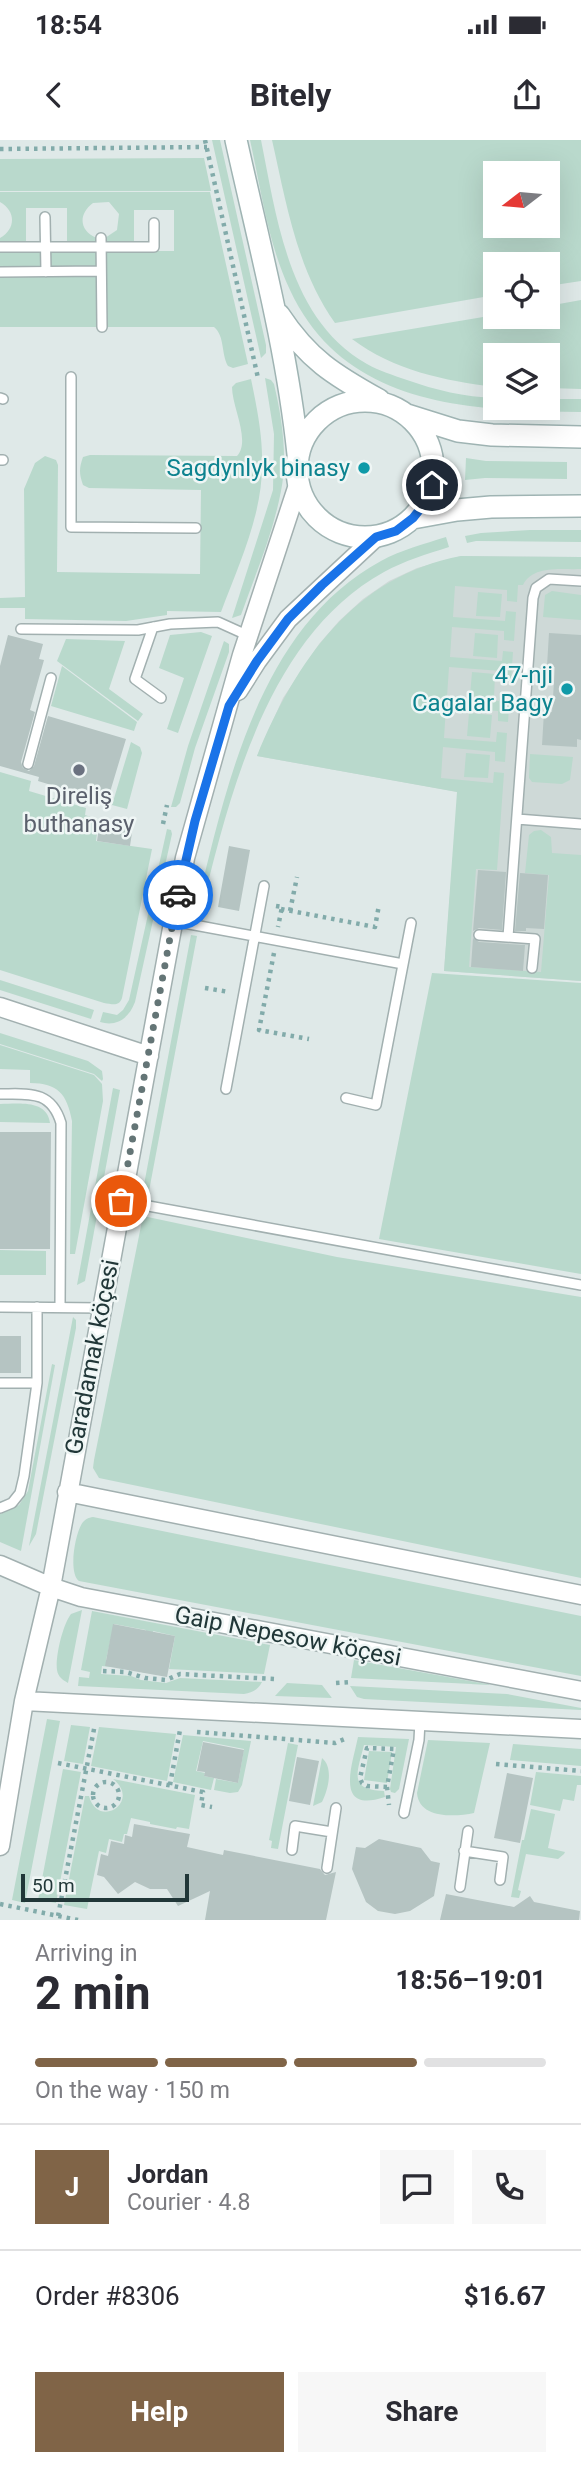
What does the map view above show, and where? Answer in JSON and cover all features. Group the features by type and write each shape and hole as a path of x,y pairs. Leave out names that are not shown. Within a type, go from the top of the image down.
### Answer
{"main road":[{"path":"236,140 293,404 298,485 304,501 314,515 327,526 350,536 376,537 396,531 413,518 425,503 432,485 433,465 429,446 421,429 407,415"},
{"path":"272,305 300,345 315,358 345,381 407,415 470,432 581,437"},
{"path":"298,454 305,436 316,421 331,409 349,402 387,404"},
{"path":"413,518 491,507 581,506"}],"street":[{"name":"Garadamak köçesi","path":"0,1846 24,1702 51,1587 185,859 248,636 298,485"},
{"name":"Garadamak köçesi","path":"229,706 288,619 376,537"},
{"path":"0,1007 149,1056"},
{"path":"67,1492 581,1595"},
{"name":"Gaip Nepesow köçesi","path":"0,1565 81,1597 581,1691"},
{"path":"24,1702 581,1729"}],"lane":[{"path":"45,217 46,272"},
{"path":"0,247 45,247 101,242 154,247 154,223"},
{"path":"101,242 102,327"},
{"path":"0,272 101,271"},
{"path":"71,377 71,527 196,528"},
{"path":"508,937 536,588 549,579 581,581"},
{"path":"21,629 138,630 170,624 218,622 248,636"},
{"path":"153,627 135,679 161,698"},
{"path":"28,764 51,678"},
{"path":"517,819 581,824"},
{"path":"226,1089 264,886"},
{"path":"173,921 403,964"},
{"path":"346,1098 376,1105 411,923"},
{"path":"479,935 534,939 532,968"},
{"path":"0,1094 40,1096 48,1101 61,1124 61,1307"},
{"path":"121,1201 581,1285"},
{"path":"0,1307 102,1308"},
{"path":"0,1508 12,1503 20,1493 37,1383 37,1307"},
{"path":"0,1383 37,1383"},
{"path":"404,1813 419,1740 420,1721"},
{"path":"327,1868 336,1808"},
{"path":"292,1850 296,1826 332,1832"},
{"path":"460,1887 468,1831"},
{"path":"464,1851 503,1857 500,1881"}],"path":[{"path":"35,140 35,149"},
{"path":"205,140 258,378"},
{"path":"0,149 207,147"},
{"path":"163,824 166,806"},
{"path":"290,911 297,877"},
{"path":"261,903 376,927 379,905"},
{"path":"281,909 260,1030 309,1038"},
{"path":"205,988 243,995"},
{"path":"103,1671 126,1672 145,1678 166,1680 180,1674 274,1679"},
{"path":"336,1683 351,1682"},
{"path":"58,1916 95,1723"},
{"path":"170,1785 180,1730"},
{"path":"250,1736 335,1743"},
{"path":"387,1787 362,1783 360,1778 367,1748 394,1749 387,1787 389,1811"},
{"path":"58,1763 203,1792 201,1805 212,1807"},
{"path":"496,1764 581,1771"},
{"path":"109,1782 110,1774"},
{"path":"109,1782 117,1788 119,1794 113,1806 100,1807 93,1793 99,1784 109,1782"},
{"path":"82,1790 93,1793"},
{"path":"0,1904 78,1920"}],"shaded area":[{"path":"461,556 581,557 581,981 444,971 458,792 257,756 283,698 319,644 339,621 363,599 389,581 417,568"}],"green space":[{"path":"212,140 220,140 266,345 266,353 261,358"},
{"path":"250,140 261,140 273,202 291,265 303,295 320,322 341,345 367,364 428,387 483,397 483,408 413,394 376,379 342,358 313,329 290,290 276,254"},
{"path":"272,140 581,140 581,281 560,284 560,252 483,252 483,297 335,323 311,281 288,211"},
{"path":"204,158 211,191 0,191 0,159"},
{"path":"0,192 210,192 248,364 233,368 228,366 220,335 214,327 106,327 106,251 174,251 174,210 134,210 134,243 106,243 105,238 117,230 119,214 109,202 93,203 85,212 83,222 87,231 97,238 97,243 67,243 67,208 26,208 26,243 0,243 0,238 9,230 12,220 9,210 0,202"},
{"path":"0,251 41,251 41,267 0,267"},
{"path":"49,251 97,251 97,267 49,267"},
{"path":"0,276 97,276 97,327 0,327"},
{"path":"581,300 581,389 560,388 560,343 483,343 483,385 402,366 352,339 483,317 483,329 560,329 560,304"},
{"path":"265,378 274,384 279,410 284,451 283,478 278,507 258,570 241,615 232,618 273,490 274,434"},
{"path":"251,379 261,433 261,485 254,522 221,612 167,611 167,615 126,621 25,619 25,608 0,608 0,598 25,597 24,489 35,463 45,456 56,460 58,465 57,572 200,574 201,490 89,488 83,485 81,464 83,457 90,455 237,456 241,450 242,433 232,387 236,383"},
{"path":"560,399 581,399 581,412 560,412"},
{"path":"466,458 486,461 567,462 567,479 465,480"},
{"path":"581,530 581,542 467,543 465,536 481,533"},
{"path":"446,537 449,547 384,572 344,600 311,635 283,676 260,721 241,769 201,911 196,910 220,813 254,714 277,668 305,626 339,590 381,561"},
{"path":"461,556 581,557 581,569 556,569 533,574 523,585 518,585 517,602 507,601 507,590 455,586 453,617 505,621 506,611 516,612 514,641 504,640 504,631 452,627 450,657 502,661 503,651 513,652 511,681 501,680 501,671 449,667 447,697 499,701 500,692 510,692 508,722 498,721 498,711 446,707 444,738 496,742 497,732 507,733 505,762 495,761 495,752 443,747 441,778 493,783 494,772 504,773 497,870 476,869 469,967 541,972 549,875 525,873 529,835 541,830 551,837 552,853 581,855 581,981 444,971 457,792 257,756 290,687 310,656 334,628 360,603 389,582 423,566"},
{"path":"552,591 581,595 581,620 543,617 545,595"},
{"path":"478,592 502,594 500,617 476,616"},
{"path":"201,632 212,636 178,733 167,729 184,678 159,668 170,635"},
{"path":"475,633 498,635 497,658 473,656"},
{"path":"66,639 125,641 109,689 143,714 138,721 57,661"},
{"path":"224,641 229,644 229,652 195,748 180,803 171,807 188,746"},
{"path":"62,666 137,722 134,731 51,706"},
{"path":"472,672 495,674 494,698 470,696"},
{"path":"469,713 492,715 490,738 467,736"},
{"path":"131,742 140,747 142,753 127,809 112,805"},
{"path":"466,753 490,755 488,778 464,777"},
{"path":"530,754 573,757 570,780 562,784 532,782 529,778"},
{"path":"0,772 31,781 29,791 86,808 85,815 99,820 96,841 152,849 122,998 117,1004 104,1003 0,970"},
{"path":"167,829 171,830 172,834 135,1002 122,1020 100,1022 103,1012 117,1015 129,1000"},
{"path":"191,935 197,936 149,1191 143,1190"},
{"path":"432,973 581,983 581,1274 379,1239"},
{"path":"0,980 94,1010 91,1019 0,990"},
{"path":"0,1033 88,1061 102,1071 103,1079 102,1081 94,1074 0,1044"},
{"path":"0,1045 94,1075 102,1084 103,1101 75,1254 70,1254 72,1121 67,1104 60,1092 54,1088 30,1083 30,1070 0,1069"},
{"path":"113,1088 120,1090 85,1281 77,1285"},
{"path":"0,1104 37,1106 48,1115 50,1123 0,1122"},
{"path":"143,1216 337,1257 581,1297 581,1578 99,1478 93,1468 94,1460"},
{"path":"0,1250 46,1251 46,1275 0,1275"},
{"path":"73,1317 76,1320 76,1328 36,1534 29,1546"},
{"path":"52,1364 55,1365 21,1551 0,1542 0,1514 19,1505 28,1491"},
{"path":"93,1517 581,1616 581,1676 79,1581 73,1561 75,1543 83,1522"},
{"path":"82,1610 68,1683 58,1672 58,1649 71,1614"},
{"path":"92,1611 270,1645 264,1674 169,1669 175,1636 153,1631 145,1673 138,1671 146,1630 114,1624 106,1660 112,1667 102,1666 101,1674 131,1676 166,1683 180,1678 262,1682 255,1690 244,1694 78,1686 79,1677 89,1678 90,1672 81,1670"},
{"path":"354,1660 492,1685 351,1678"},
{"path":"287,1683 322,1685 332,1698 275,1696"},
{"path":"350,1686 507,1694 581,1710 364,1699 357,1697"},
{"path":"47,1719 60,1721 25,1903 12,1900"},
{"path":"71,1725 90,1727 83,1764 64,1761"},
{"path":"99,1727 176,1734 167,1781 91,1766"},
{"path":"183,1735 251,1741 242,1785 238,1792 214,1790 216,1779 238,1783 244,1749 203,1741 196,1771 214,1778 211,1790 173,1782"},
{"path":"358,1737 409,1739 399,1789 395,1793 390,1789 396,1747 364,1745 358,1772 360,1783 373,1790 384,1791 385,1797 358,1799 352,1793 350,1773"},
{"path":"428,1740 490,1743 474,1813 439,1814 424,1808 419,1801 417,1793"},
{"path":"288,1743 298,1745 278,1849 271,1848 272,1841 269,1840"},
{"path":"513,1744 581,1749 581,1766 510,1760"},
{"path":"369,1751 392,1752 387,1783 364,1780"},
{"path":"322,1758 328,1767 328,1785 322,1802 313,1806"},
{"path":"63,1769 81,1772 56,1903 38,1900"},
{"path":"536,1772 581,1776 581,1785 577,1785 574,1801 563,1799 560,1811 530,1805"},
{"path":"113,1779 195,1795 189,1829 176,1829 131,1818 122,1842 109,1839 106,1853 99,1851 87,1909 64,1905 85,1796 89,1796 94,1806 101,1811 115,1809 123,1796 121,1788"},
{"path":"531,1809 555,1814 548,1848 565,1852 558,1859 526,1854 518,1890 521,1891 519,1898 511,1897 522,1840"}],"building":[{"name":"47-nji Cagalar Bagy","path":"549,633 581,635 581,740 577,739 577,747 542,745 544,712 552,712 555,667 547,666"},
{"path":"8,635 43,644 39,659 44,660 30,710 35,712 21,762 23,768 29,771 34,766 48,716 126,739 107,802 0,766 0,666"},
{"path":"100,821 133,826 130,846 97,841"},
{"path":"229,846 250,850 239,911 218,907"},
{"path":"478,870 506,872 502,930 479,928 473,931"},
{"path":"520,873 548,875 544,929 526,928 526,931 515,931"},
{"path":"473,938 479,942 525,945 523,971 471,967"},
{"path":"0,1132 51,1132 50,1249 0,1249"},
{"path":"0,1336 21,1336 21,1373 0,1373"},
{"path":"113,1624 175,1636 167,1677 105,1666"},
{"path":"203,1742 244,1750 238,1783 204,1776 205,1772 197,1771"},
{"path":"297,1757 319,1761 310,1805 289,1801"},
{"path":"507,1773 533,1778 520,1843 494,1838"},
{"path":"134,1824 190,1834 187,1847 223,1855 224,1850 320,1869 325,1875 336,1872 326,1920 205,1920 210,1891 178,1906 167,1889 150,1889 135,1882 118,1894 104,1877 97,1875 101,1854 108,1856 111,1841 124,1844 125,1835 132,1837"},
{"path":"379,1839 421,1848 431,1861 440,1863 434,1896 410,1911 395,1914 378,1911 366,1902 352,1869 356,1847 365,1848"},
{"path":"446,1894 514,1907 530,1896 534,1902 580,1911 579,1920 440,1920"}],"way so far":[{"path":"121,1201 178,895"}],"place":[{"name":"Sagdynlyk binasy","path":"364,468"},
{"name":"47-nji Cagalar Bagy","path":"567,689"},
{"name":"Direliş buthanasy","path":"79,770"}],"route":[{"path":"178,895 195,821 229,706 288,619 376,537 396,531 413,518 425,503 432,485"}]}
